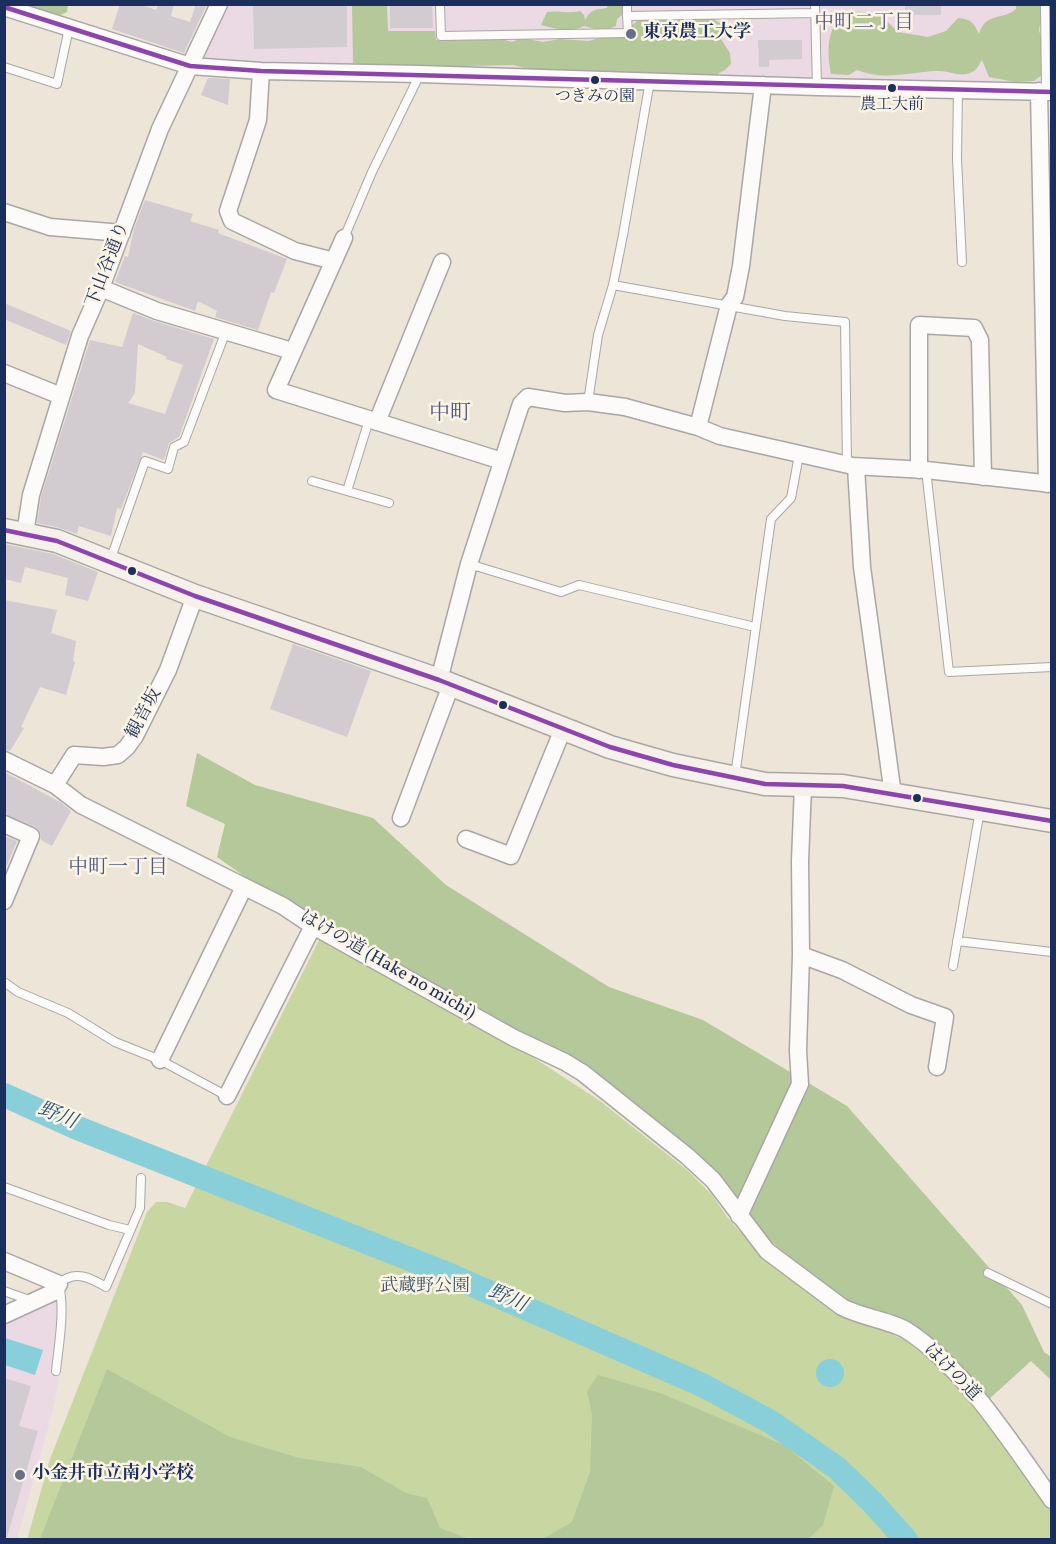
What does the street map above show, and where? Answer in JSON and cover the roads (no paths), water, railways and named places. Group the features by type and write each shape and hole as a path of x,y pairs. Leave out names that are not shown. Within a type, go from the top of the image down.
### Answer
{"main road":[{"path":"15,532 57,542 195,596 445,682 610,747 673,765 765,784 843,786 1052,821"}],"street":[{"name":"下山谷通り","path":"15,532 31,495 80,336 101,288 160,129 219,4"},
{"path":"4,8 190,66 261,71 1046,92 1049,484 923,470 852,466 720,436 698,427 625,407 588,402 565,403 528,397 521,404 469,564 445,682 401,818"},
{"path":"261,71 258,120 228,211 232,221 295,251 334,261"},
{"path":"698,427 729,305 735,297 741,266 763,85"},
{"path":"5,212 50,227 122,233"},
{"path":"344,238 276,390 502,461"},
{"path":"373,421 442,262"},
{"path":"101,288 157,311 292,351"},
{"path":"923,470 919,325 974,328 980,340 983,477"},
{"path":"4,373 61,396"},
{"path":"852,466 862,567 893,795"},
{"name":"観音坂","path":"55,785 74,755 103,757 118,755 127,747 168,670 195,596"},
{"path":"466,839 511,856 563,729"},
{"name":"はけの道 (Hake no michi)","path":"4,760 55,785 81,805 283,906 313,926 514,1038 583,1073 687,1156 713,1180 739,1216"},
{"path":"739,1216 800,1084 798,1051 803,786"},
{"path":"4,824 31,836 4,901"},
{"path":"160,1060 244,887"},
{"path":"227,1096 313,926"},
{"path":"801,955 842,970 911,1005 945,1017 937,1067"},
{"name":"はけの道","path":"739,1216 767,1251 842,1307 855,1314 904,1329 945,1361 978,1400 1052,1500"},
{"path":"4,1261 59,1284 54,1292 4,1315"}],"lane":[{"path":"440,4 441,36 628,33 627,4"},
{"path":"737,4 737,14"},
{"path":"1045,4 1046,92"},
{"path":"627,16 737,14 815,9 817,87"},
{"path":"4,67 57,84 69,28"},
{"path":"344,238 372,172 420,74"},
{"path":"588,402 598,335 613,285 650,81"},
{"path":"958,89 957,159 962,262"},
{"path":"613,285 785,316 845,322 852,466"},
{"path":"110,561 146,461 168,469 174,447 184,442 226,331"},
{"path":"347,491 373,421"},
{"path":"735,779 754,627 771,519 791,498 799,455"},
{"path":"923,470 949,672 1052,667"},
{"path":"312,481 389,503"},
{"path":"469,564 561,592 579,585 754,627"},
{"path":"953,966 980,810"},
{"path":"957,941 1052,952"},
{"path":"4,982 18,992 68,1013 115,1042 160,1060 227,1096"},
{"path":"56,1371 62,1295 59,1284 64,1279 73,1276 88,1276 106,1287 140,1208 141,1178"},
{"path":"4,1187 109,1225 130,1230"},
{"path":"988,1273 1052,1304"},
{"path":"4,1291 34,1301"}],"water":[{"path":"5,1338 43,1350 35,1375 5,1365"},
{"path":"830,1359 840,1363 844,1373 840,1383 830,1387 820,1383 816,1373 820,1363"}],"waterway":[{"name":"野川","path":"4,1095 75,1127 445,1273 702,1385 771,1422 837,1468 906,1540"}],"place":[{"name":"東京農工大学","path":"631,34"},
{"name":"つきみの園","path":"595,80"},
{"name":"農工大前","path":"892,88"},
{"name":"小金井市立南小学校","path":"20,1475"}],"district":[{"name":"中町二丁目","path":"864,24"},
{"name":"中町","path":"450,415"},
{"name":"中町一丁目","path":"118,869"}],"park label":[{"name":"武蔵野公園","path":"425,1288"}]}
